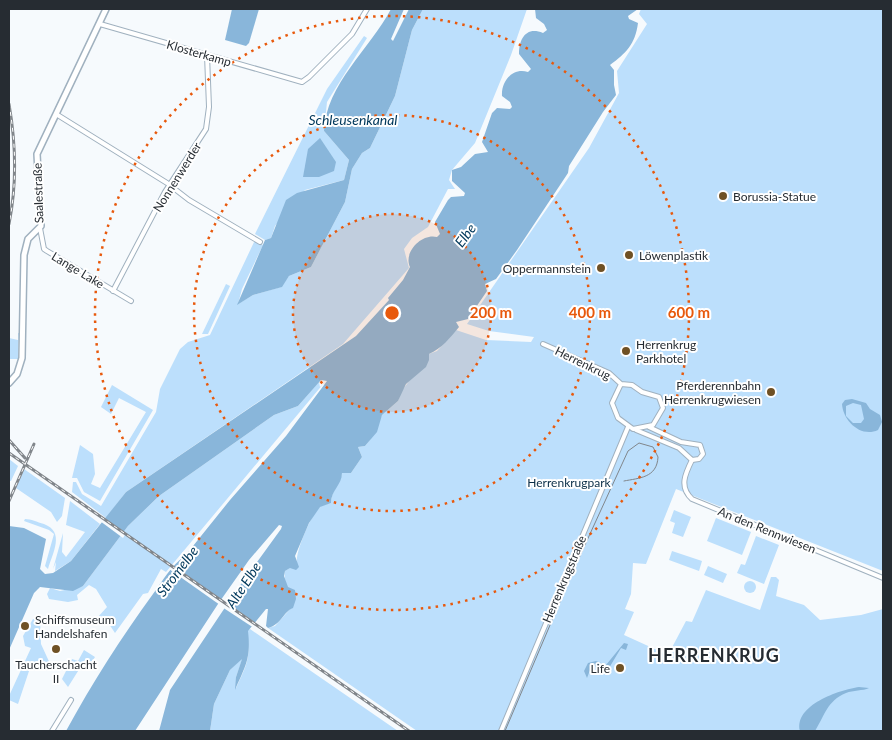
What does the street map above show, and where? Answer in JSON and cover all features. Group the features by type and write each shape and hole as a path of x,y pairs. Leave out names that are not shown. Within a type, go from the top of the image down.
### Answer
{"main road":[{"name":"Saalestraße","path":"9,383 20,367 22,358 24,255 29,237 40,228 37,155 106,9"}],"street":[{"name":"Klosterkamp","path":"100,24 297,81 307,79 350,37 366,9"},
{"name":"Nonnenwerder","path":"113,291 170,184 206,129 210,107 207,55"},
{"path":"56,114 170,184 189,200 260,242"},
{"name":"Lange Lake","path":"40,228 44,249 131,301"},
{"name":"Herrenkrug","path":"543,344 606,372 621,384 632,385 642,392 660,398 663,406 662,414 655,424 649,427"},
{"name":"Herrenkrug","path":"621,384 612,407 618,418 630,428"},
{"path":"649,427 681,442 700,445 703,450 702,455 692,460 679,448 630,428 649,427"},
{"name":"Herrenkrugstraße","path":"500,731 630,428"},
{"name":"An den Rennwiesen","path":"692,460 683,484 685,491 692,499 883,578"},
{"path":"52,731 71,700"}],"green space":[{"path":"423,9 527,9 511,55 475,143 452,170 449,180 455,189 448,189 428,227 412,238 404,249 409,268 343,344 126,492 106,518 72,492 73,482 76,482 82,494 101,506 156,412 160,389 180,349 188,342 210,335 255,240 263,245 242,289 238,304 253,295 281,287 289,276 311,267 345,202 352,169 362,153 370,148 395,96 412,30"},
{"name":"Herrenkrugpark","path":"641,9 883,9 883,571 676,489 646,564 633,563 631,594 625,609 634,612 624,635 668,655 686,621 692,622 706,590 760,610 771,577 776,577 779,580 776,596 804,605 820,620 861,615 883,609 883,731 417,731 268,628 275,626 291,608 285,571 297,563 298,551 316,512 320,506 331,503 332,495 342,473 351,473 362,457 358,447 365,446 370,440 382,415 398,401 401,392 429,354 437,351 456,330 486,340 531,342 534,337 489,331 467,324 589,148 619,93 617,71 647,24 639,14"},
{"path":"364,36 367,38 327,102 324,131 349,160 344,180 305,190 275,226 271,238 265,240 255,234 327,89"},
{"path":"226,284 230,286 208,334 202,334"},
{"path":"18,333 21,333 20,356 19,334 18,359 9,359 9,338 18,340"},
{"path":"319,382 320,387 324,383 166,572 161,569 148,593 143,594 115,633 109,624 97,618 107,607 96,589 89,585 77,595 78,600 68,602 49,599 47,594 50,588 60,591 83,586 128,526 159,496 274,415 298,406"},
{"path":"112,385 153,410 100,501 84,492 77,478 72,478 80,445 93,454 95,474 91,484 100,488 146,412 119,398 111,414 101,407"},
{"path":"9,459 18,466 11,481 9,481"},
{"path":"24,469 65,498 62,516 57,522 51,512 16,488"},
{"path":"70,501 100,524 71,561 55,571 56,562 53,569 63,533 62,552 66,557 85,532 66,525"},
{"path":"674,510 691,517 683,537 672,533 675,523 670,521"},
{"path":"716,518 751,532 742,555 707,541"},
{"path":"25,519 44,524 54,532 56,543 48,569 45,566 54,534 49,530 24,521"},
{"path":"756,536 779,545 764,584 737,573 741,564 745,565"},
{"path":"672,551 702,561 699,571 669,560"},
{"path":"708,566 727,574 723,583 704,575"},
{"path":"750,581 756,587 750,593 744,587"},
{"path":"33,619 40,620 41,644 52,668 30,668 18,704 9,700 9,696 31,648 25,646 23,636"},
{"path":"250,629 398,731 210,731 214,704 230,670 243,657 236,677 236,688 245,667 249,648 247,631"},
{"path":"84,650 95,657 91,663 85,660 68,687 62,679 72,659 78,661"}],"water":[{"path":"232,9 259,9 249,43 246,46 225,40"},
{"name":"Schleusenkanal","path":"391,9 404,9 391,39 393,41 409,9 423,9 412,30 395,96 370,148 362,153 352,169 345,202 311,267 289,276 282,287 253,295 237,305 265,240 271,238 286,200 297,193 344,180 349,160 324,131 327,114 332,98 350,67"},
{"path":"535,9 638,9 628,16 629,19 638,23 632,43 610,65 614,70 616,95 603,112 569,166 568,173 517,250 496,279 485,284 487,291 468,319 456,322 459,327 453,335 442,346 429,354 426,367 406,384 398,401 382,415 377,432 365,446 358,447 362,457 351,473 342,473 342,477 331,498 331,503 320,507 309,523 295,556 299,567 296,570 290,568 285,571 284,576 288,587 295,590 296,599 293,608 276,624 268,628 266,626 268,609 266,609 248,631 249,648 245,667 235,690 236,677 242,659 230,670 214,704 210,731 159,731 170,690 236,591 281,529 282,526 279,525 249,560 218,604 135,731 66,731 107,661 168,574 286,436 327,381 321,380 298,406 274,415 159,496 128,526 83,586 73,591 40,587 34,593 9,650 9,526 24,528 46,539 40,569 45,574 53,573 71,561 126,492 356,336 389,300 388,298 403,280 410,267 409,255 415,245 425,238 437,237 440,234 435,222 448,200 451,197 464,196 465,193 452,181 452,170 461,167 475,154 488,152 482,142 492,113 497,108 510,109 512,107 510,102 502,96 506,80 513,73 528,72 531,69 519,54 520,43 525,35 532,31 543,33 547,30 544,24 536,18"},
{"path":"320,138 336,162 334,171 319,177 303,177 308,149"},
{"path":"852,399 866,403 870,409 880,415 882,422 878,430 865,432 849,422 846,416 843,410 842,404 845,400","holes":["853,403 861,405 864,419 861,423 853,423 846,416 846,406"]},
{"path":"624,643 628,644 626,650 621,648 609,668 606,670 592,665 587,678 584,671 588,663 596,661 606,665"},
{"path":"859,687 869,688 840,696 830,704 815,731 800,731 800,722 811,706 830,695"}],"pier":[{"path":"103,517 126,533 123,538 100,521"},
{"path":"172,565 224,601 220,605 169,569"},
{"path":"226,602 257,624 254,628 222,607"}],"tram line":[{"path":"505,731 573,571 628,451 639,443 653,447 658,457 657,464 651,473 641,478 624,481"}],"railway":[{"path":"9,104 15,164 9,224"},
{"path":"9,440 25,458"},
{"path":"9,501 34,444"},
{"path":"9,453 409,731"}],"place":[{"name":"Borussia-Statue","path":"723,196"},
{"name":"Löwenplastik","path":"629,255"},
{"name":"Oppermannstein","path":"601,268"},
{"name":"Herrenkrug Parkhotel","path":"626,351"},
{"name":"Pferderennbahn Herrenkrugwiesen","path":"771,392"},
{"name":"Schiffsmuseum Handelshafen","path":"25,626"},
{"name":"Taucherschacht II","path":"56,649"},
{"name":"Life","path":"620,668"}],"district":[{"name":"HERRENKRUG","path":"714,655"}],"water label":[{"name":"Elbe","path":"465,235"},
{"name":"Stromelbe","path":"177,571"},
{"name":"Alte Elbe","path":"243,585"}]}
